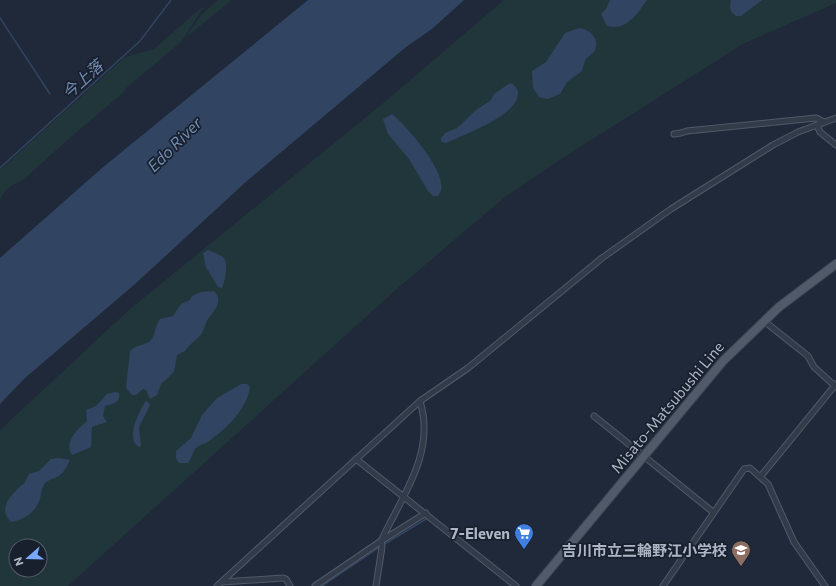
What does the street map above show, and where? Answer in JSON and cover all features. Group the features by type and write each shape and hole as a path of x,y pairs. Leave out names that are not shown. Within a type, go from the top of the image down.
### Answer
{"main road":[{"name":"Misato-Matsubushi Line","path":"536,586 718,366 764,321 794,295 836,264"}],"street":[{"path":"674,134 681,134 687,130 816,118 824,122"},
{"path":"218,586 420,401 468,368 572,282 630,238 699,191 773,145 798,132 836,118"},
{"path":"817,125 820,132 836,145"},
{"path":"761,476 836,385 814,368 808,356 764,321"},
{"path":"376,586 382,547 381,540 405,497 420,460 424,420 420,401"},
{"path":"594,416 714,512"},
{"path":"356,459 426,513 516,586"},
{"path":"663,586 744,470 750,468 761,476 768,484 794,542 825,586"},
{"path":"315,586 381,540 426,513"},
{"path":"222,582 283,578 286,579 290,586"}],"green space":[{"path":"218,0 232,0 185,38 201,15"},
{"path":"504,0 836,0 836,3 743,44 561,159 505,197 399,287 68,586 0,586 0,430 130,309 381,105"},
{"path":"202,7 203,8 181,42 125,89 124,92 23,180 9,188 0,200 0,170 125,57 154,49"}],"water":[{"name":"Edo River","path":"308,0 464,0 432,29 406,47 248,180 135,284 25,378 0,404 0,258 102,168"},
{"path":"610,0 647,0 631,20 626,24 614,27 607,26 601,14 606,9"},
{"path":"731,0 762,0 741,16 736,16 730,9"},
{"path":"579,28 590,32 593,35 596,42 595,50 586,59 582,71 567,82 560,94 548,99 539,97 533,88 532,71 546,62 565,33"},
{"path":"510,83 515,86 518,92 516,100 510,109 501,116 477,129 446,143 441,142 441,138 445,133 457,128 476,110 490,101 494,94"},
{"path":"392,114 399,120 427,153 435,166 440,178 441,188 438,196 433,196 428,191 409,159 388,134 383,119"},
{"path":"208,250 223,257 225,260 226,272 222,288 218,287 206,267 203,253"},
{"path":"214,291 218,298 217,306 200,335 185,351 177,355 174,372 161,384 157,395 150,399 146,390 143,389 136,395 132,395 126,388 130,351 135,347 151,340 160,319 173,316 181,304 190,300 192,296 201,292"},
{"path":"241,384 247,384 250,387 248,396 240,412 220,432 206,443 196,448 188,463 179,463 176,458 176,451 191,438 202,415 217,398"},
{"path":"115,392 119,393 118,401 105,406 103,416 107,422 92,427 91,447 72,455 70,450 71,440 76,432 87,421 86,410 96,406 107,394"},
{"path":"147,401 150,405 139,427 141,446 139,447 133,438 134,425 145,402"},
{"path":"59,458 70,460 65,470 59,476 49,480 45,484 42,488 40,500 30,513 21,519 11,522 6,515 5,507 11,496 24,484 29,474 39,471 51,459"}],"waterway":[{"name":"今上落","path":"0,168 140,41 171,0"},
{"path":"0,18 50,94"},
{"path":"383,545 426,519"},
{"path":"322,586 380,547"}],"place":[{"name":"7-Eleven","path":"524,550"},
{"name":"吉川市立三輪野江小学校","path":"741,567"}]}
